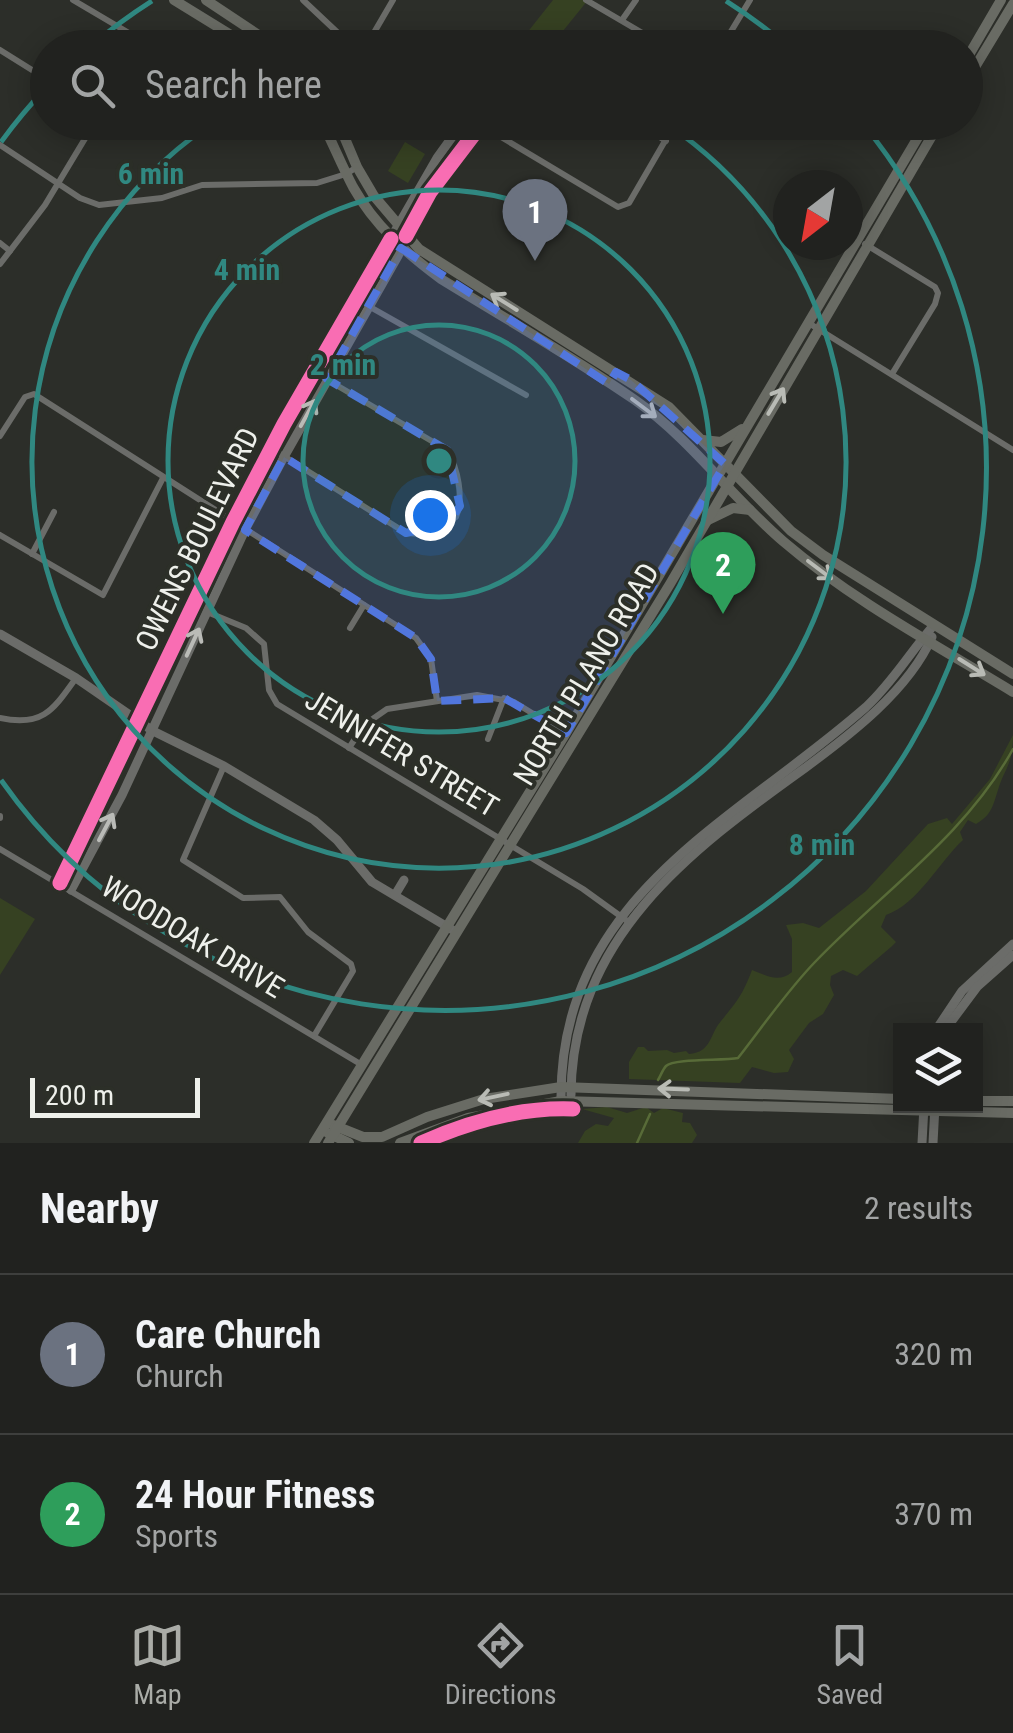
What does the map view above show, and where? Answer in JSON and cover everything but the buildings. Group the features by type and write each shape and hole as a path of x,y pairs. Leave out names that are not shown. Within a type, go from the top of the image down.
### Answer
{"main road":[{"path":"174,0 224,30"},
{"path":"206,0 254,30"},
{"path":"983,30 1001,0"},
{"path":"983,54 1013,4"},
{"path":"993,13 1006,16"},
{"path":"333,140 391,239 402,248 441,279 609,384 682,437 780,540 834,581 1013,692"},
{"path":"343,140 352,170 402,231 434,258 669,407 791,532 1013,674"},
{"name":"NORTH PLANO ROAD","path":"898,181 917,140"},
{"name":"NORTH PLANO ROAD","path":"863,240 927,140"},
{"name":"NORTH PLANO ROAD","path":"570,738 660,576 730,468 851,260"},
{"name":"NORTH PLANO ROAD","path":"730,468 750,422 812,325"},
{"path":"536,338 543,326"},
{"path":"609,384 616,372"},
{"path":"703,440 727,440 750,422"},
{"name":"NORTH PLANO ROAD","path":"330,1131 363,1065 670,584 705,522 722,481"},
{"path":"705,522 733,508 750,510"},
{"path":"660,576 670,584"},
{"name":"NORTH PLANO ROAD","path":"314,1143 330,1131 377,1064 451,930"},
{"path":"363,1065 377,1064"},
{"path":"330,1131 382,1137 471,1102 566,1087 893,1099"},
{"path":"983,1100 1013,1101"},
{"path":"400,1143 468,1118 566,1101 893,1107"},
{"path":"983,1112 1013,1114"},
{"path":"330,1131 348,1143"}],"street":[{"path":"73,0 124,30"},
{"path":"303,0 335,30"},
{"path":"375,30 393,0"},
{"path":"586,0 638,30"},
{"path":"622,20 636,0"},
{"path":"732,30 750,0"},
{"path":"0,50 30,69"},
{"path":"0,264 58,184 84,140"},
{"name":"OWENS BOULEVARD","path":"71,890 152,731 245,530 402,248 402,231 449,140"},
{"name":"OWENS BOULEVARD","path":"60,883 271,448 391,239 402,231 467,140"},
{"path":"505,140 618,207 629,203 666,141"},
{"path":"0,145 80,198 99,205 162,198 202,184 316,183 352,170"},
{"path":"0,243 10,251"},
{"path":"863,243 935,287 938,293 936,304 892,374"},
{"path":"356,299 526,395"},
{"path":"812,325 1013,450"},
{"path":"271,448 406,533 421,534 456,517 460,506 456,466 447,450 314,372"},
{"path":"0,436 25,396 34,394 416,638 428,653 437,701"},
{"path":"0,535 103,595 164,478"},
{"path":"32,554 54,512"},
{"path":"350,628 364,605"},
{"name":"JENNIFER STREET","path":"207,612 246,628 264,644 269,690 277,704 626,920"},
{"path":"566,1101 563,1048 580,999 626,920 676,863 886,700 934,625"},
{"path":"0,634 76,678 152,731 224,766 324,827 360,870 451,930"},
{"path":"0,718 20,721 42,717 58,704 76,678"},
{"path":"348,748 364,725 387,709 477,695 504,698 570,738"},
{"path":"488,739 504,698"},
{"path":"224,766 183,860 243,898 280,897 308,932 350,964 353,971 314,1036"},
{"name":"WOODOAK DRIVE","path":"0,849 363,1065"},
{"path":"395,896 404,880"},
{"path":"941,1023 962,992 1013,944"},
{"path":"950,1023 977,987 1013,955"},
{"path":"922,1143 928,1113"},
{"path":"930,1113 933,1143"}],"highlighted area":[{"path":"401,248 609,384 616,372 631,380 725,464 566,733 504,698 437,701 431,659 416,638 245,530 284,457 406,533 449,522 460,506 447,450 327,379"}],"green space":[{"path":"553,0 588,0 564,30 529,30"},
{"path":"405,142 425,154 408,183 388,171"},
{"path":"1013,735 1010,760 989,813 976,824 968,820 960,832 963,840 928,882 898,910 886,915 881,927 896,942 857,976 843,970 831,976 834,995 823,1014 809,1023 789,1050 794,1059 788,1072 752,1067 740,1083 629,1079 629,1062 638,1047 689,1054 702,1050 739,997 752,970 778,978 792,972 792,939 786,925 803,923 819,928 866,891 928,824 947,818 952,824 990,779"},
{"path":"0,898 35,919 0,975"},
{"path":"607,1107 627,1113 646,1107 654,1113 663,1108 683,1113 682,1122 690,1123 697,1135 692,1143 578,1143 585,1131 596,1124 608,1126 614,1118 582,1109"}],"waterway":[{"path":"658,1080 671,1063 738,1058 815,962 947,836 1013,749"},
{"path":"637,1143 650,1114"}],"cycle path":[{"path":"406,236 430,192 470,140"},
{"path":"60,883 233,522 284,424 391,239"},
{"path":"421,1143 495,1117 573,1109"}],"place":[{"name":"Care Church","path":"535,261"},
{"name":"24 Hour Fitness","path":"723,614"}]}
